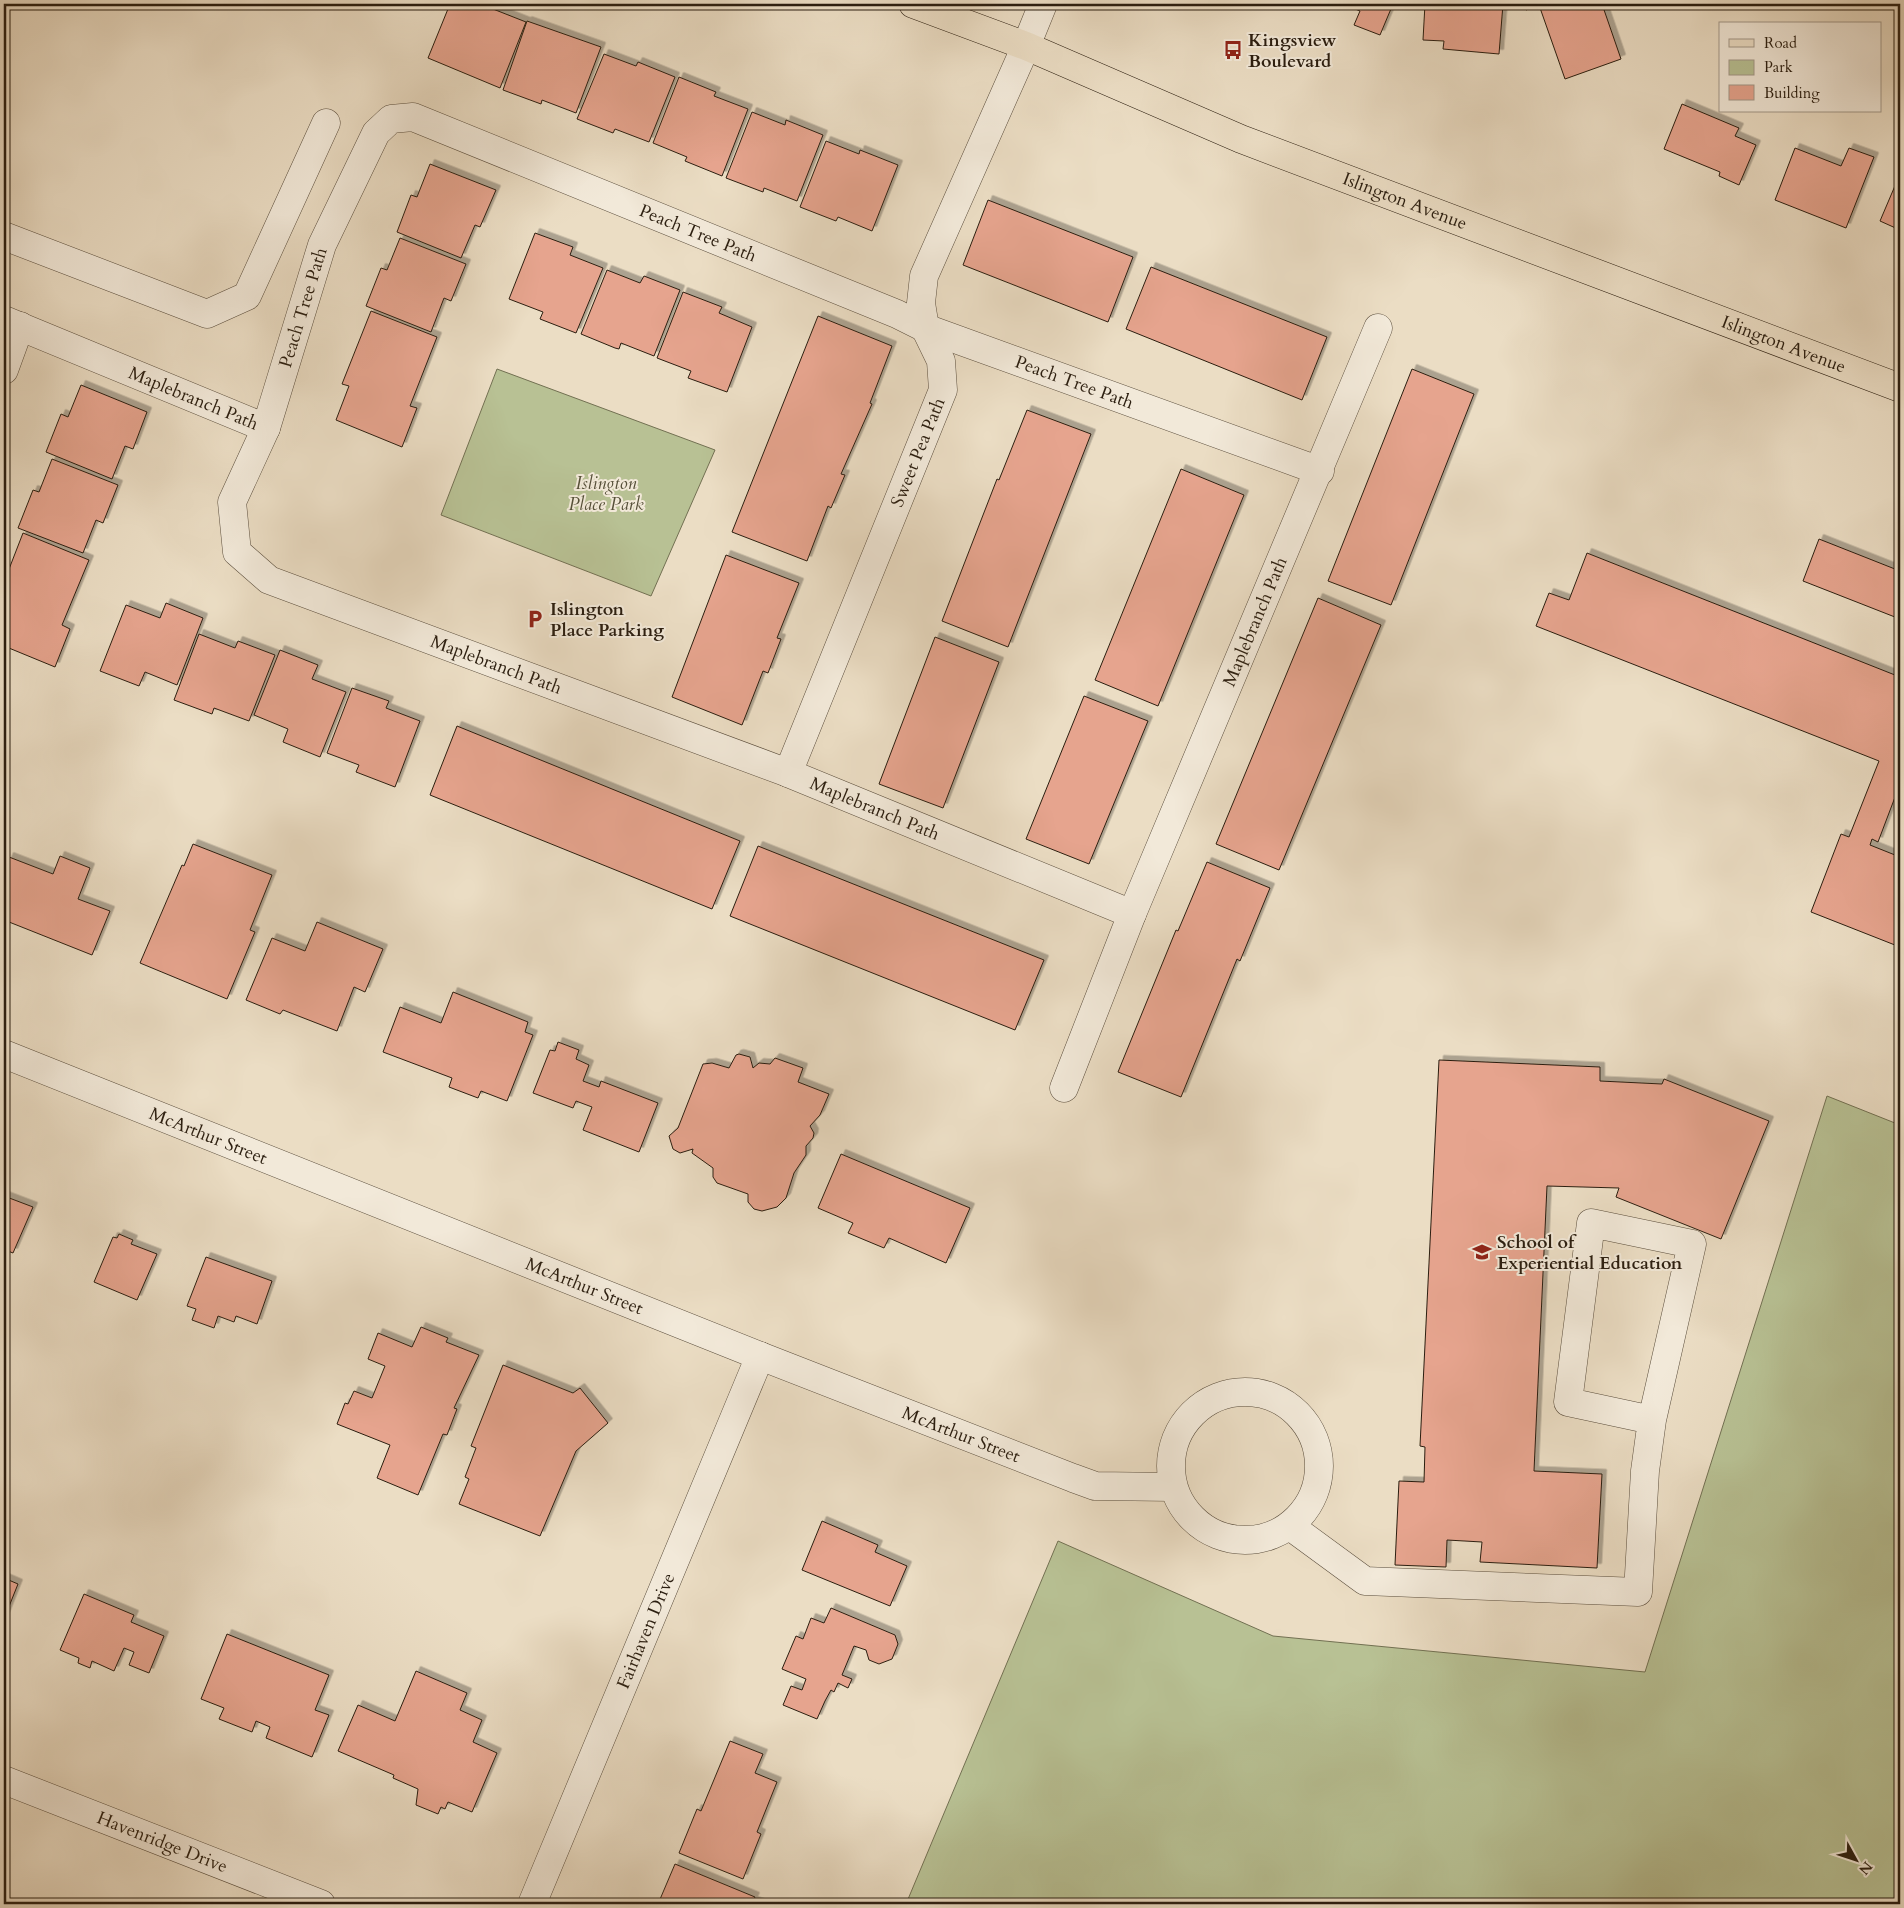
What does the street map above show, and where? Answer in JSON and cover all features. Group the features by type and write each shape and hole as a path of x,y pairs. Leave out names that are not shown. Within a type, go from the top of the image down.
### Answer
{"main road":[{"name":"Islington Avenue","path":"913,4 1026,46 1241,139 1900,388"}],"street":[{"path":"1026,46 1043,4"},
{"name":"Sweet Pea Path","path":"788,773 943,390 941,361 925,328 921,303 924,276 1026,46"},
{"name":"Peach Tree Path","path":"266,428 322,246 376,133 391,119 413,117 897,314 925,328 1320,471"},
{"path":"4,236 207,314 247,296 326,123"},
{"name":"Maplebranch Path","path":"4,370 12,323 266,428 232,502 237,552 269,580 788,773 1132,914"},
{"name":"Maplebranch Path","path":"1064,1088 1132,914 1320,471 1378,328"},
{"name":"McArthur Street","path":"4,1054 760,1356 1096,1486 1173,1488"},
{"path":"1290,1526 1365,1581 1638,1592 1645,1471 1652,1420 1692,1244 1591,1223 1568,1402 1652,1420"},
{"name":"Fairhaven Drive","path":"532,1904 760,1356"},
{"path":"1251,1391 1285,1403 1310,1429 1320,1463 1313,1499 1290,1526 1257,1541 1221,1538 1190,1519 1173,1488 1171,1451 1187,1419 1216,1397 1251,1391"},
{"name":"Havenridge Drive","path":"4,1780 321,1904"}],"green space":[{"name":"Islington Place Park","path":"497,369 715,450 651,596 441,515"},
{"path":"1827,1096 1900,1125 1900,1904 906,1904 1058,1541 1273,1636 1645,1672"}],"building":[{"path":"450,4 491,4 494,5 493,9 526,22 500,88 428,58"},
{"path":"1343,4 1393,4 1380,35 1354,25 1360,11"},
{"path":"1425,4 1503,4 1499,54 1443,49 1444,41 1423,40"},
{"path":"1524,4 1602,4 1621,59 1565,79 1539,5 1526,10"},
{"path":"527,21 601,47 576,113 542,100 541,104 503,90"},
{"path":"604,54 636,66 638,62 675,77 649,142 615,129 613,133 577,119"},
{"path":"679,77 716,92 714,96 748,109 722,176 685,161 687,157 653,143"},
{"path":"1682,104 1739,128 1735,136 1756,145 1739,185 1719,176 1720,172 1664,149"},
{"path":"752,112 785,125 786,120 823,135 797,201 764,188 763,192 726,178"},
{"path":"826,141 859,154 860,150 898,165 872,231 838,217 836,221 800,207"},
{"path":"1795,148 1841,166 1849,148 1874,157 1846,228 1775,200"},
{"path":"430,164 496,190 480,227 475,225 461,258 397,232 411,195 417,197"},
{"path":"1900,174 1900,230 1880,221"},
{"path":"988,200 1133,257 1108,322 963,265"},
{"path":"535,233 573,247 570,255 603,268 576,333 540,319 543,312 509,299"},
{"path":"400,238 466,264 451,301 444,298 431,332 366,306 381,268 387,270"},
{"path":"1151,267 1327,337 1302,400 1126,329"},
{"path":"607,270 640,283 644,276 680,290 654,356 621,343 619,349 615,348 581,334"},
{"path":"683,292 722,307 719,313 752,327 727,392 688,378 691,371 657,358"},
{"path":"371,311 437,337 410,406 417,408 402,447 336,420 349,386 342,384"},
{"path":"818,316 892,346 870,403 872,404 841,474 845,475 831,508 828,506 807,561 732,532"},
{"path":"1412,369 1474,394 1391,605 1328,581"},
{"path":"81,385 147,412 133,449 125,446 112,479 46,452 61,414 68,417"},
{"path":"1027,410 1091,434 1008,647 942,621 997,479 999,480"},
{"path":"52,459 118,485 103,523 96,520 83,553 18,528 33,490 39,492"},
{"path":"1181,469 1244,495 1158,706 1095,680"},
{"path":"23,533 89,560 62,625 70,629 55,667 4,646 4,582"},
{"path":"1819,539 1900,571 1900,619 1803,581"},
{"path":"1587,553 1900,677 1900,784 1878,842 1872,839 1870,845 1900,857 1900,947 1811,912 1841,834 1849,837 1879,761 1536,626 1549,593 1569,600"},
{"path":"726,555 799,583 777,638 781,639 768,673 763,671 742,725 672,697"},
{"path":"1318,598 1381,625 1279,870 1216,844"},
{"path":"166,603 203,618 177,685 145,672 139,686 100,671 126,605 160,618"},
{"path":"199,634 235,648 238,641 275,655 249,721 214,708 212,714 174,700"},
{"path":"935,637 999,662 943,808 879,784"},
{"path":"280,650 318,665 312,679 346,692 320,757 283,742 288,729 254,715"},
{"path":"352,688 389,701 386,708 420,721 395,787 356,772 359,765 327,753"},
{"path":"1084,696 1148,721 1089,864 1026,839"},
{"path":"457,726 740,841 712,909 430,795"},
{"path":"193,844 272,875 250,930 255,932 227,999 140,963 182,865 184,866"},
{"path":"758,846 1044,960 1015,1030 730,916"},
{"path":"60,856 90,868 78,899 110,911 92,955 4,920 4,870 9,857 53,874"},
{"path":"1207,862 1270,888 1240,961 1237,959 1181,1097 1118,1072 1176,930 1178,931"},
{"path":"317,922 383,949 365,992 354,987 337,1031 283,1010 280,1014 246,1000 272,938 305,951"},
{"path":"453,992 528,1022 525,1032 533,1035 507,1101 481,1091 478,1098 449,1087 452,1078 383,1052 400,1007 441,1023"},
{"path":"558,1042 579,1050 576,1059 589,1065 583,1081 599,1087 601,1081 658,1103 639,1152 583,1130 592,1107 576,1101 573,1108 533,1093 550,1050 555,1051"},
{"path":"736,1055 750,1057 753,1068 759,1063 770,1064 775,1058 803,1068 798,1082 829,1094 820,1115 810,1126 814,1133 813,1138 806,1146 806,1155 794,1173 786,1198 777,1207 762,1211 754,1209 748,1202 748,1194 717,1183 713,1177 713,1168 692,1153 693,1149 680,1153 673,1149 669,1136 678,1128 703,1064 712,1063 729,1068"},
{"path":"1439,1060 1600,1067 1600,1081 1662,1084 1664,1079 1769,1121 1721,1239 1616,1197 1619,1188 1547,1186 1534,1471 1602,1474 1597,1568 1480,1562 1482,1542 1447,1540 1446,1567 1395,1565 1399,1481 1424,1482 1425,1447 1420,1446"},
{"path":"841,1154 970,1208 946,1263 889,1238 884,1248 848,1233 853,1223 818,1208"},
{"path":"4,1196 33,1207 13,1253 8,1251 7,1256 4,1255"},
{"path":"119,1234 133,1240 131,1244 157,1254 137,1300 94,1282 113,1237 117,1238"},
{"path":"206,1257 272,1281 257,1324 236,1316 234,1322 218,1316 214,1328 192,1320 196,1309 187,1306"},
{"path":"421,1327 448,1338 446,1342 479,1355 454,1408 457,1409 447,1435 443,1434 418,1495 377,1478 390,1445 337,1424 345,1403 348,1404 354,1391 372,1398 385,1366 368,1359 378,1333 412,1347"},
{"path":"503,1365 573,1393 580,1388 608,1423 576,1451 540,1536 459,1504 469,1479 465,1477 476,1448 471,1446"},
{"path":"822,1521 878,1545 875,1552 907,1566 890,1606 802,1570"},
{"path":"4,1578 18,1584 4,1619"},
{"path":"84,1594 134,1615 131,1622 164,1636 149,1673 129,1665 134,1652 124,1648 114,1671 92,1661 90,1668 78,1663 79,1658 60,1650"},
{"path":"831,1608 895,1635 898,1644 892,1659 879,1664 869,1660 866,1650 854,1646 842,1675 852,1679 848,1688 838,1683 834,1692 831,1690 817,1719 783,1705 791,1686 802,1690 806,1679 782,1669 796,1636 803,1639 811,1618 824,1623"},
{"path":"227,1634 329,1675 315,1710 329,1715 312,1757 266,1738 270,1727 256,1721 252,1732 219,1719 224,1708 201,1699"},
{"path":"416,1671 467,1693 460,1710 482,1720 473,1742 497,1753 472,1812 448,1802 445,1809 441,1807 438,1814 416,1805 418,1789 393,1778 394,1775 338,1751 358,1705 395,1721"},
{"path":"730,1741 763,1754 755,1773 777,1782 757,1832 761,1834 743,1879 679,1853 697,1809 701,1811"},
{"path":"675,1864 755,1897 753,1901 762,1904 658,1904"}],"place":[{"name":"Kingsview Boulevard","path":"1233,50"},
{"name":"Islington Place Parking","path":"535,619"},
{"name":"School of Experiential Education","path":"1482,1252"}]}
